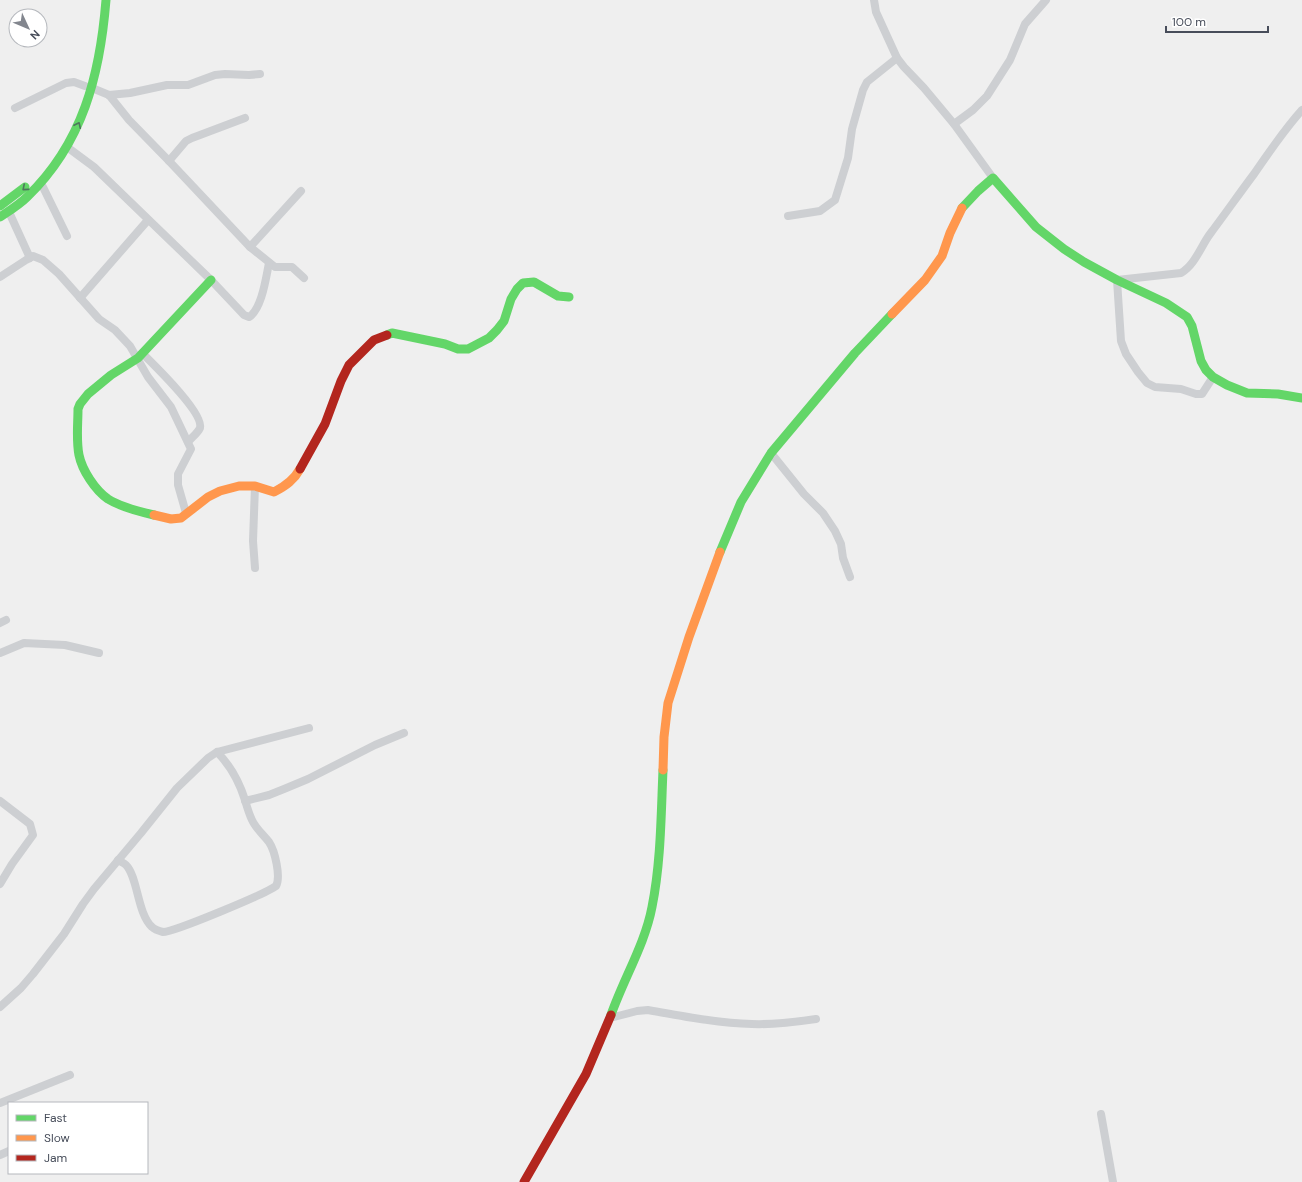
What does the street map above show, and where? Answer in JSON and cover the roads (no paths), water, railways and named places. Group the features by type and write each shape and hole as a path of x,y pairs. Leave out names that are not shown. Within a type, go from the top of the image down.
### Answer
{"street":[{"path":"0,206 30,183 53,156 89,87 98,0"},
{"path":"0,218 9,212 41,183 67,147 79,124 100,51 106,0"},
{"path":"874,0 876,12 897,58 954,124 993,178 1042,231 1064,249 1084,262 1117,280 1166,302 1187,317 1192,326 1201,361 1206,370 1213,377 1227,386 1247,393 1278,394 1302,398"},
{"path":"954,124 973,110 987,96 1010,60 1025,24 1046,0"},
{"path":"788,216 820,211 835,200 848,158 852,130 863,90 867,82 897,58"},
{"path":"109,95 167,85 188,85 215,75 260,74"},
{"path":"15,108 66,83 74,82 109,95 129,120 170,161 250,247 275,267 292,267 304,278"},
{"path":"1117,280 1181,272 1191,265 1209,236 1290,124 1302,110"},
{"path":"170,161 186,141 244,118"},
{"path":"67,147 94,167 211,280 244,315 249,317 257,308 269,263"},
{"path":"524,1182 586,1074 610,1018 620,990 642,942 652,907 660,840 664,737 668,703 689,637 725,538 741,502 771,453 855,353 925,280 942,256 950,233 963,207 993,178"},
{"path":"41,183 67,236"},
{"path":"250,247 301,191"},
{"path":"9,212 30,258"},
{"path":"80,298 148,220"},
{"path":"0,277 34,256 42,260 59,274 99,319 114,330 140,355 164,374 195,412 200,426 188,442"},
{"path":"211,280 140,355 111,375 88,394 78,409 77,444 79,457 92,482 108,499 148,514 172,519 181,518 208,497 220,491 248,485 274,492 286,486 296,476 325,424 341,381 349,365 374,340 392,332 445,344 458,350 468,349 489,338 497,330 504,321 511,299 523,283 534,282 558,296 569,297"},
{"path":"1117,280 1121,341 1126,354 1147,383 1155,387 1181,389 1196,394 1202,394 1213,377"},
{"path":"140,355 148,377 171,407 191,450 178,474 178,486 186,513"},
{"path":"771,453 804,494 823,513 835,531 841,544 843,558 850,577"},
{"path":"255,486 253,541 255,568"},
{"path":"0,654 24,643 65,645 98,653"},
{"path":"0,1007 21,988 33,974 64,934 94,889 177,788 208,758 217,752 309,728"},
{"path":"245,801 269,795 308,779 375,744 404,733"},
{"path":"118,860 127,866 131,873 142,908 151,926 163,932 184,926 272,889 278,883 274,853 269,842 255,828 234,772 217,752"},
{"path":"0,801 30,824 33,835 12,864 0,884"},
{"path":"610,1018 637,1011 648,1010 721,1022 752,1024 777,1024 816,1019"},
{"path":"0,1103 70,1075"},
{"path":"1101,1114 1113,1182"}]}
